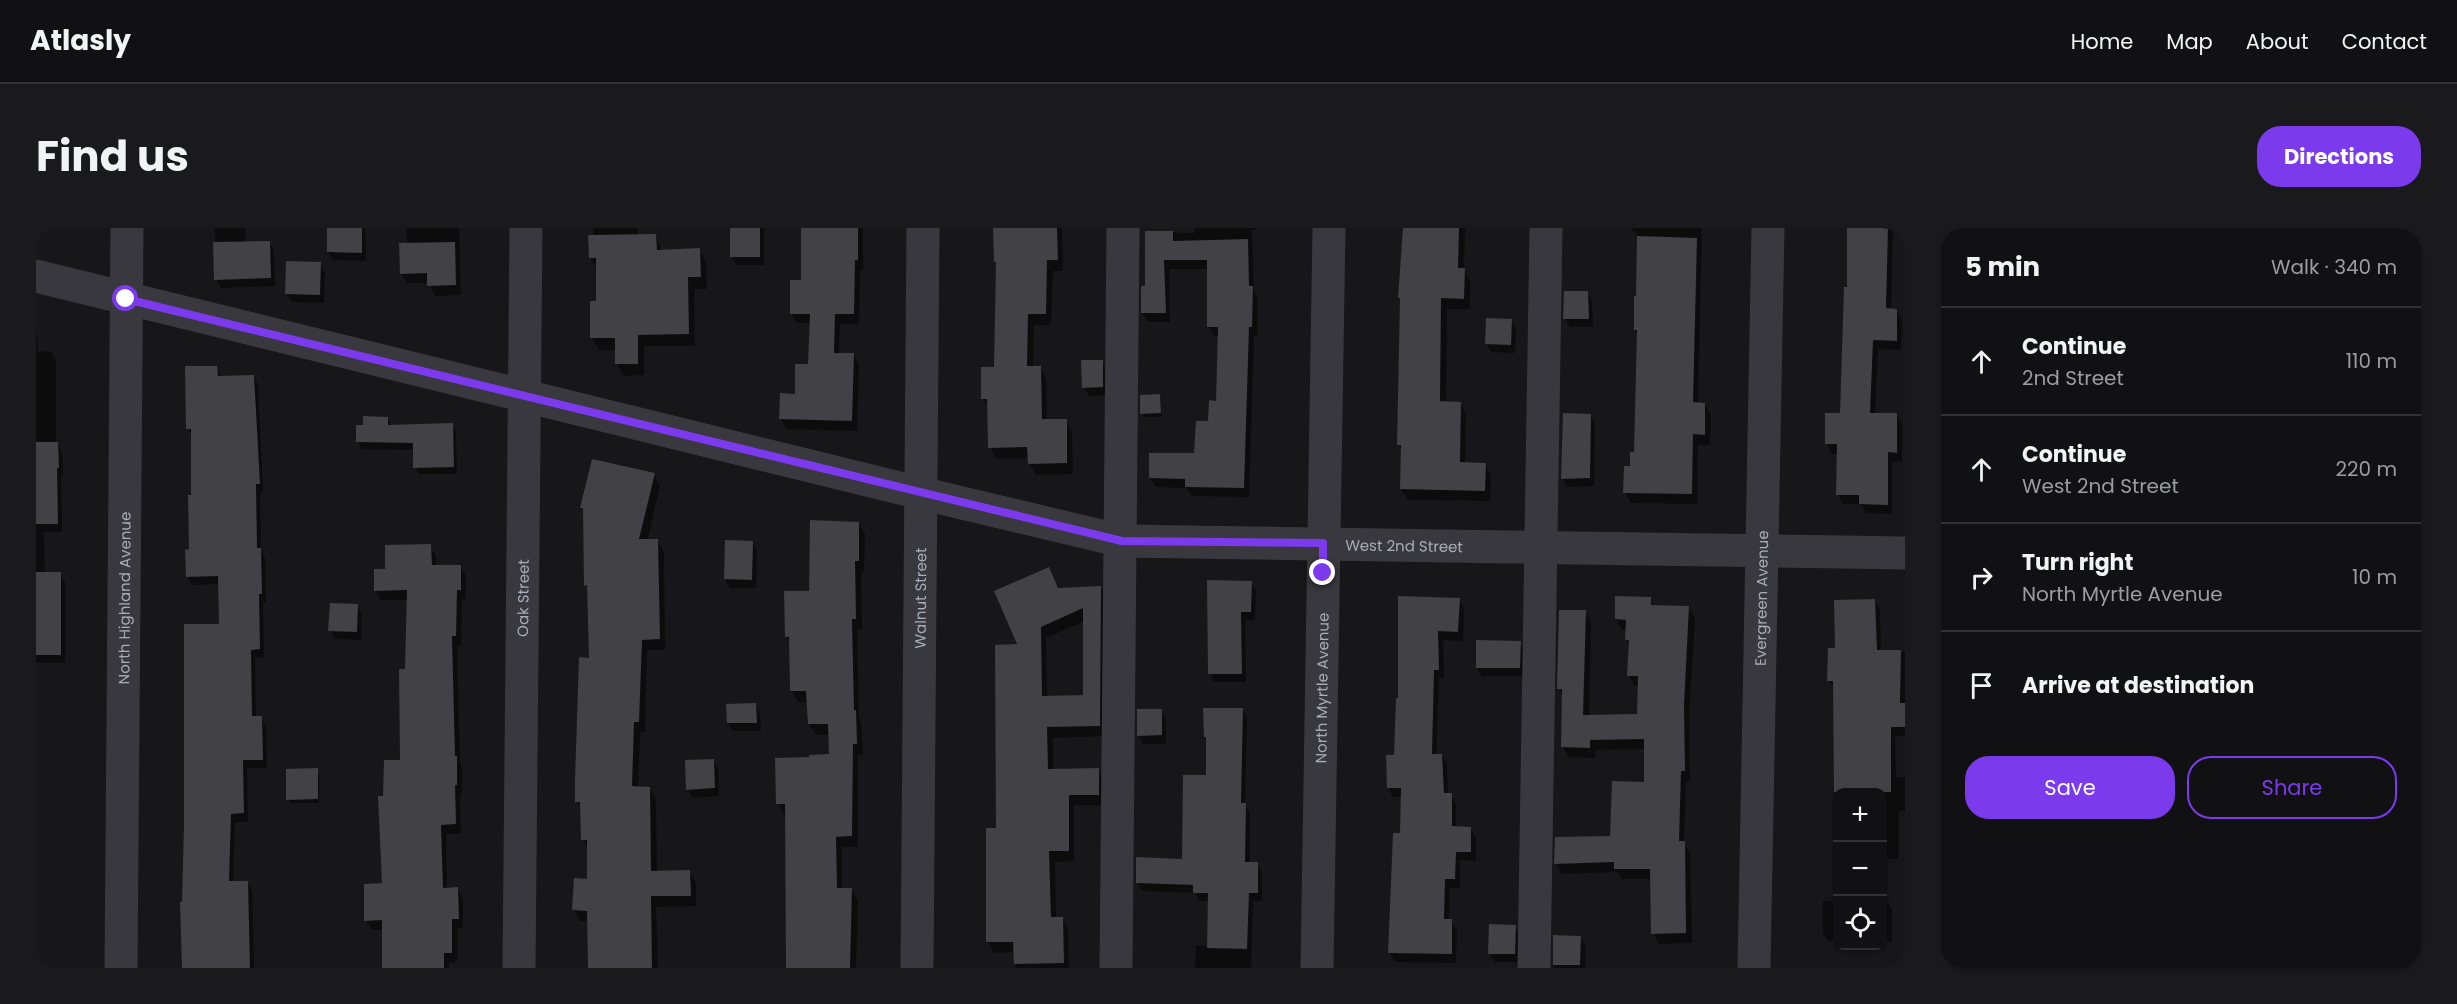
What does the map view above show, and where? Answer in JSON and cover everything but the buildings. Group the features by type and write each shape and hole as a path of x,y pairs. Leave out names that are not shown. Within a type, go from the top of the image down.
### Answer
{"street":[{"name":"North Highland Avenue","path":"121,968 127,228"},
{"name":"Oak Street","path":"519,968 525,228"},
{"name":"Walnut Street","path":"917,968 923,228"},
{"path":"1116,968 1122,541 1123,228"},
{"name":"North Myrtle Avenue","path":"1317,968 1329,228"},
{"path":"1534,968 1546,228"},
{"name":"Evergreen Avenue","path":"1754,968 1768,228"},
{"name":"West 2nd Street","path":"36,276 1122,541 1905,553"}],"route":[{"path":"126,299 1122,541 1323,543 1323,573"}]}
